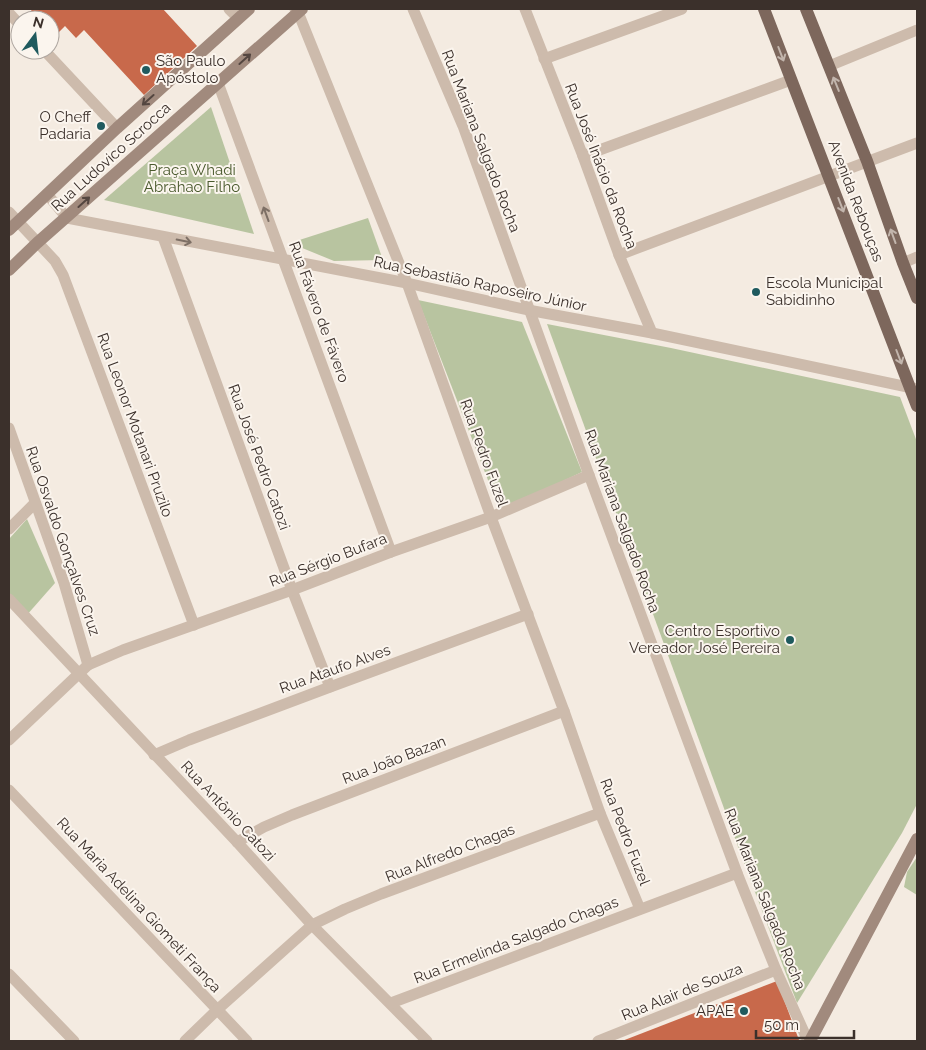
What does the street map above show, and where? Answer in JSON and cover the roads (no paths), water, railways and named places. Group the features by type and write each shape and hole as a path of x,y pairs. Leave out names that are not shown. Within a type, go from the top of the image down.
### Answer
{"main road":[{"name":"Avenida Rebouças","path":"764,9 914,388 917,406"},
{"name":"Avenida Rebouças","path":"806,9 867,161 917,298"}],"street":[{"name":"Rua Ludovico Scrocca","path":"12,221 47,194 234,14 249,9"},
{"name":"Rua Mariana Salgado Rocha","path":"413,9 463,126 528,310 736,873 776,970 809,1041"},
{"name":"Rua José Inácio da Rocha","path":"526,9 619,255 652,333"},
{"path":"544,59 682,9"},
{"name":"Rua Ludovico Scrocca","path":"9,270 298,10"},
{"name":"Rua Pedro Fuzel","path":"298,10 407,283 600,813 640,909"},
{"path":"829,66 917,30"},
{"path":"53,60 117,128"},
{"path":"583,156 791,80"},
{"name":"Rua Fávero de Fávero","path":"218,83 391,552"},
{"path":"619,255 917,143"},
{"path":"47,194 67,218"},
{"name":"Rua Sebastião Raposeiro Júnior","path":"67,218 407,283 528,310 652,333 914,388"},
{"name":"Rua Leonor Motanari Pruzilo","path":"12,221 55,261 70,291 194,625"},
{"name":"Rua José Pedro Catozi","path":"163,236 292,590 330,687"},
{"path":"903,263 917,257"},
{"name":"Rua Osvaldo Gonçalves Cruz","path":"9,428 64,583 83,669"},
{"name":"Rua Sérgio Bufara","path":"83,669 194,625 491,516 589,475"},
{"path":"9,529 35,503"},
{"name":"Rua Antônio Catozi","path":"9,599 83,669 154,755 237,842 312,925 427,1041"},
{"name":"Rua Ataufo Alves","path":"154,755 188,740 528,614"},
{"path":"9,740 83,669"},
{"name":"Rua João Bazan","path":"237,842 292,814 564,711"},
{"name":"Rua Maria Adelina Giometi França","path":"9,790 247,1041"},
{"name":"Rua Alfredo Chagas","path":"185,1041 312,925 381,894 600,813"},
{"path":"809,1041 917,839"},
{"name":"Rua Ermelinda Salgado Chagas","path":"391,1003 736,873"},
{"name":"Rua Alair de Souza","path":"598,1041 776,970"},
{"path":"9,974 74,1041"}],"place":[{"name":"São Paulo Apóstolo","path":"146,70"},
{"name":"O Cheff Padaria","path":"101,126"},
{"name":"Escola Municipal Sabidinho","path":"756,292"},
{"name":"Centro Esportivo Vereador José Pereira","path":"790,640"},
{"name":"APAE","path":"744,1011"}],"park label":[{"name":"Praça Whadi Abrahao Filho","path":"192,178"}]}
